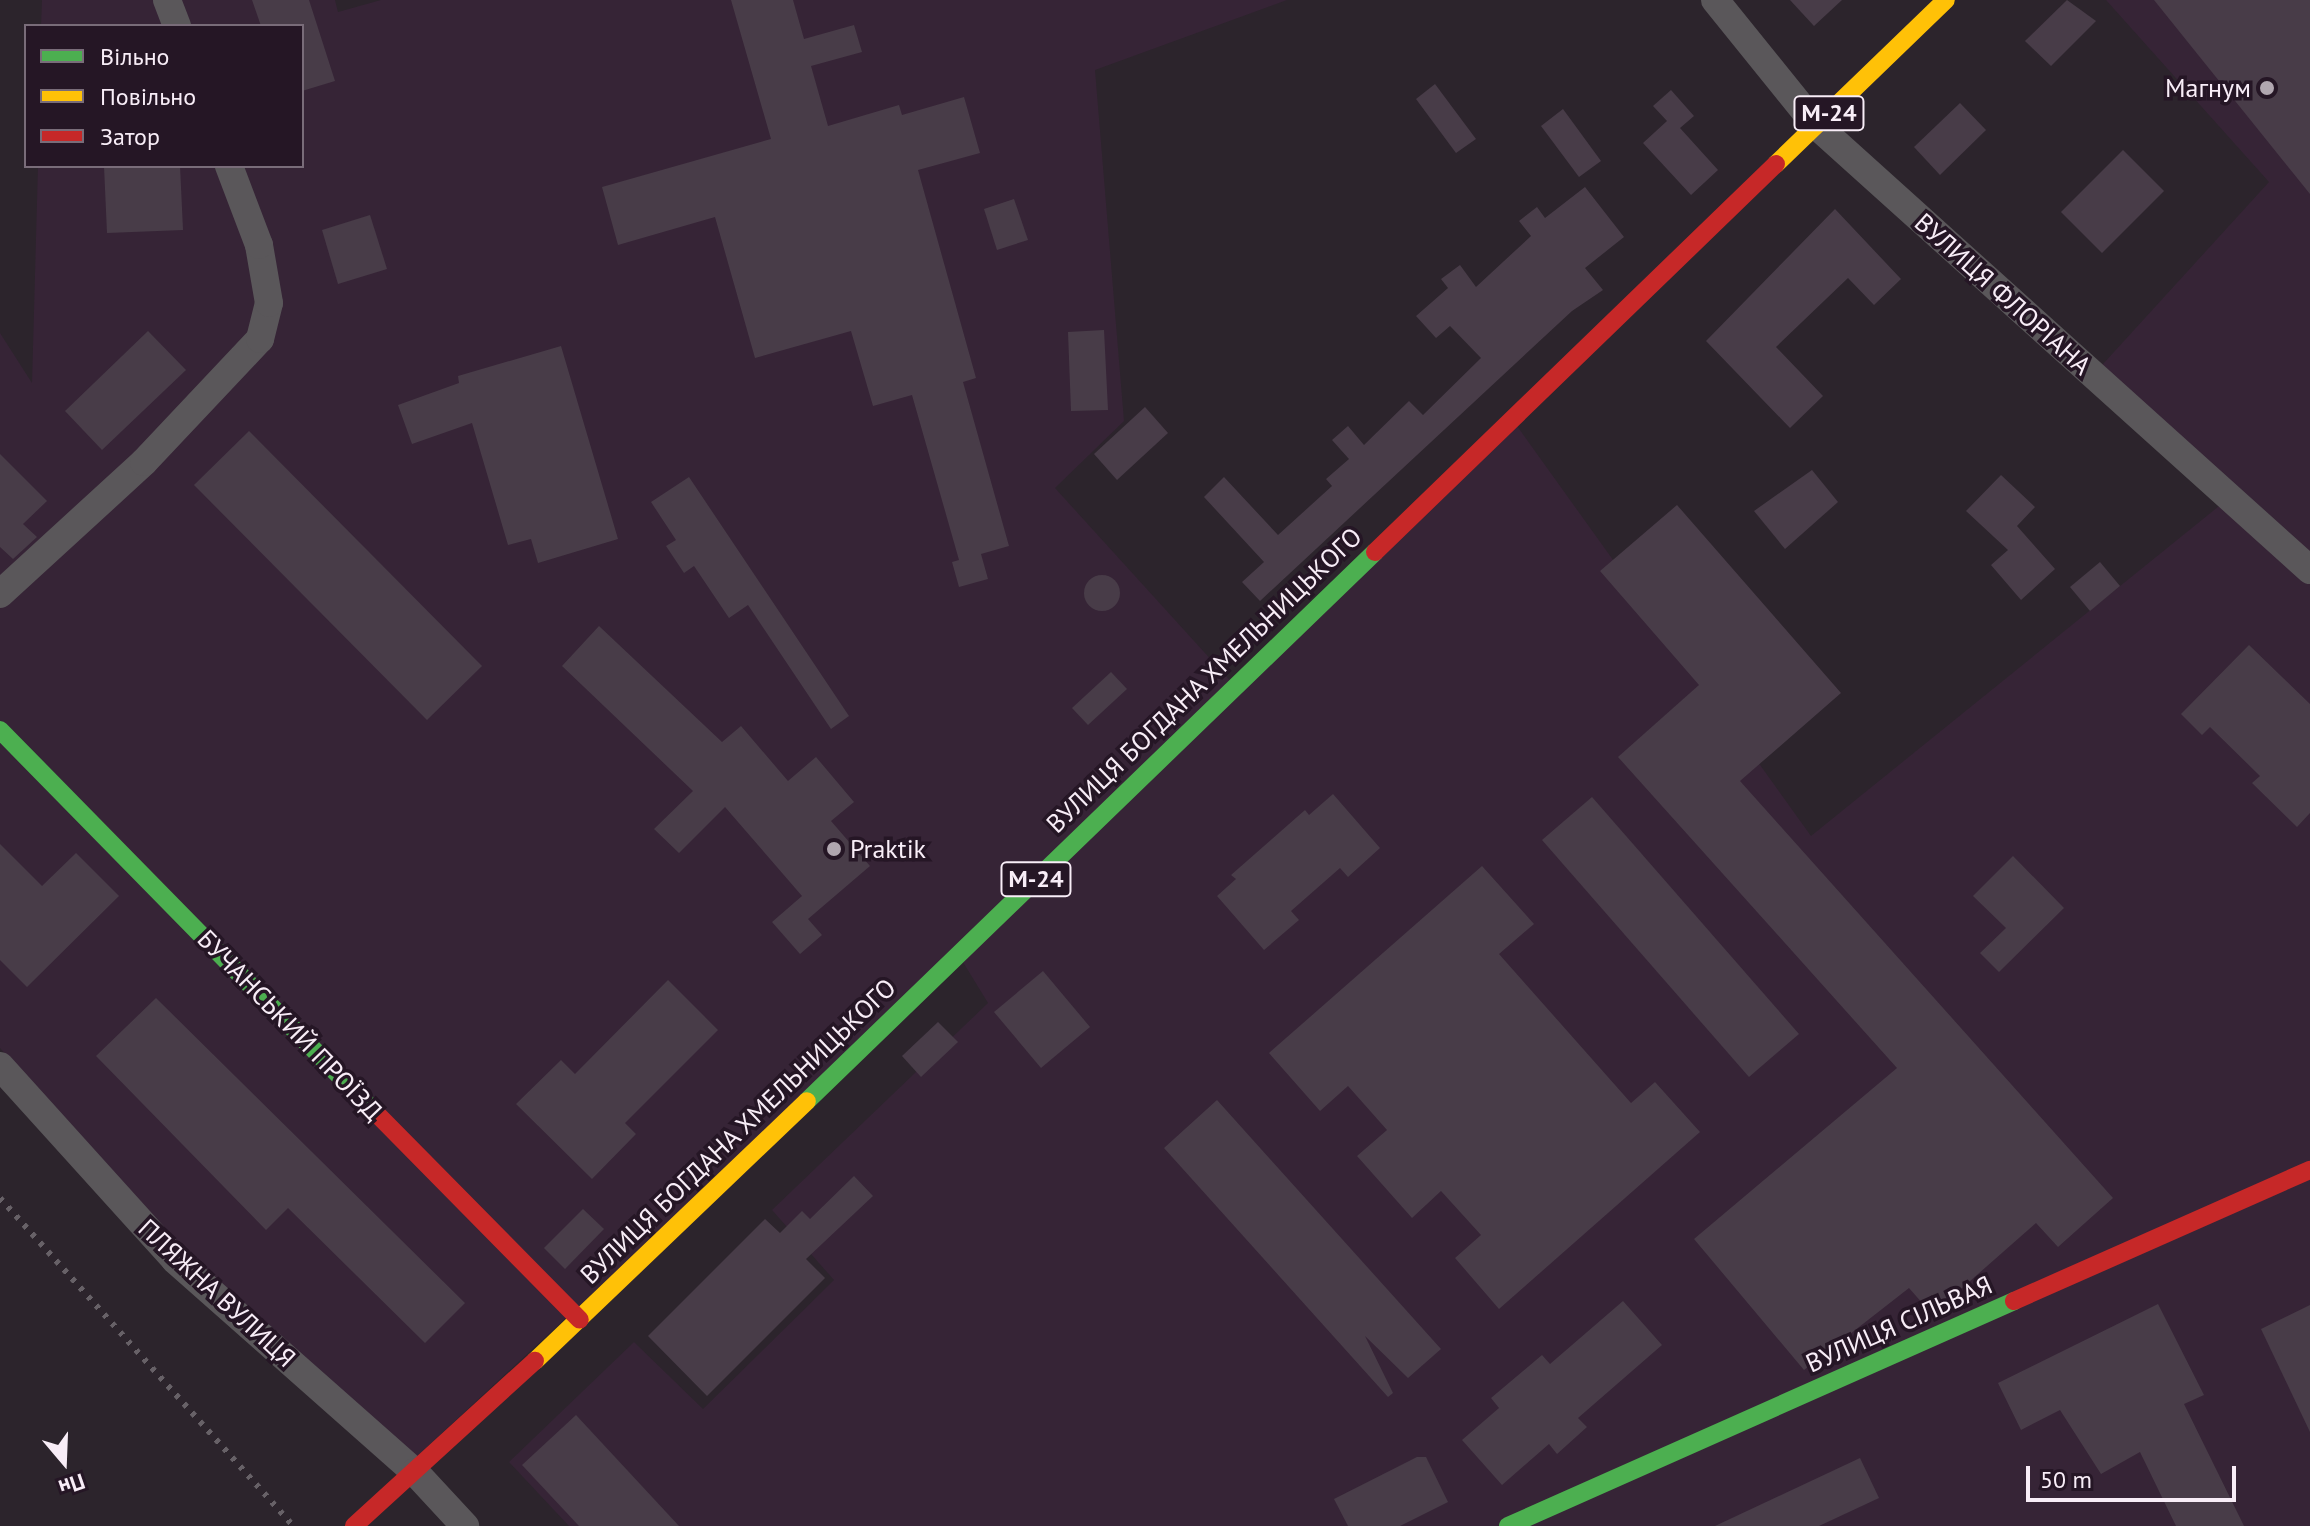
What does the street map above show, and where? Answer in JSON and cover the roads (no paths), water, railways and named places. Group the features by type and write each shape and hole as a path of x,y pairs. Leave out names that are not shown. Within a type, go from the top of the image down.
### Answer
{"main road":[{"name":"ВУЛИЦЯ БОГДАНА ХМЕЛЬНИЦЬКОГО","path":"354,1526 580,1320 1946,0"},
{"name":"БУЧАНСЬКИЙ ПРОЇЗД","path":"0,730 580,1320"},
{"name":"ВУЛИЦЯ СІЛЬВАЯ","path":"1508,1526 2310,1170"}],"street":[{"path":"167,0 176,24"},
{"name":"ВУЛИЦЯ ФЛОРІАНА","path":"1715,0 1816,125 2310,570"},
{"path":"0,594 144,462 260,339 269,303 259,245 230,168"},
{"name":"ПЛЯЖНА ВУЛИЦЯ","path":"0,1066 175,1260 415,1472 465,1526"}],"railway":[{"path":"0,1198 293,1526"}],"place":[{"name":"Магнум","path":"2267,88"},
{"name":"Praktik","path":"834,849"}]}
